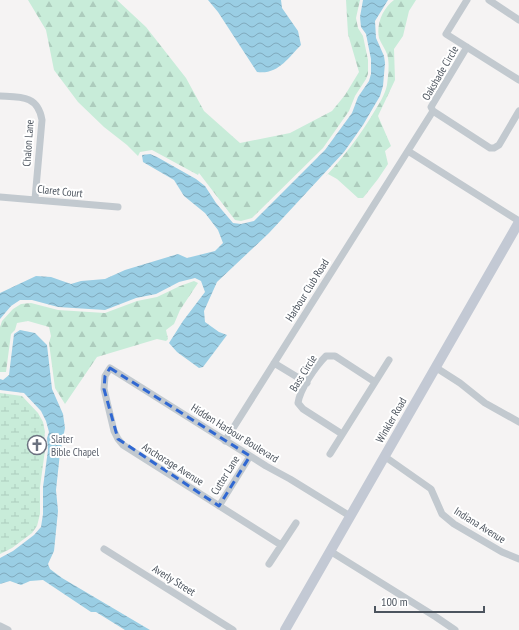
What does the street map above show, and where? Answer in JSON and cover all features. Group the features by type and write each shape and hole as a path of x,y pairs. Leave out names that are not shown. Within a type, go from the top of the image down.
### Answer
{"street":[{"name":"Oakshade Circle","path":"467,0 446,34 519,80"},
{"path":"489,0 519,20"},
{"name":"Oakshade Circle","path":"467,47 431,107 433,111 490,148 494,148 499,144 519,111"},
{"name":"Chalon Lane","path":"0,96 30,100 40,111 42,120 35,199"},
{"name":"Harbour Club Road","path":"225,441 433,111"},
{"path":"408,151 519,221"},
{"name":"Claret Court","path":"0,197 118,207"},
{"name":"Winkler Road","path":"285,630 519,221"},
{"name":"Bass Circle","path":"342,434 303,409 298,403 299,396 307,383 326,356 335,356 375,382"},
{"path":"330,454 389,360"},
{"path":"274,363 307,383"},
{"path":"435,367 460,383 485,403 519,422"},
{"name":"Hidden Harbour Boulevard","path":"110,368 225,441 350,516"},
{"name":"Anchorage Avenue","path":"110,368 105,376 104,389 114,431 118,439 129,449 281,545"},
{"name":"Cutter Lane","path":"219,506 250,456"},
{"name":"Indiana Avenue","path":"384,456 431,489 442,514 454,524 502,552 519,559"},
{"path":"269,564 296,523"},
{"name":"Averly Street","path":"104,549 233,630"},
{"path":"330,551 455,630"},
{"path":"0,626 8,630"}],"highlighted area":[{"path":"110,368 250,456 219,506 118,439 104,389 105,376"}],"green space":[{"path":"28,0 117,0 146,27 186,78 204,111 240,143 290,133 332,111 345,95 359,72 348,34 346,0 360,0 356,18 358,28 363,36 368,60 368,74 355,96 349,111 323,148 252,218 241,221 235,220 199,173 198,175 152,150 140,152 138,156 78,102 54,70 46,30"},
{"path":"394,0 416,0 409,11 403,36 394,49 395,80 378,116 391,146 385,151 388,164 363,198 358,198 337,179 328,174 326,176 369,121 385,92 387,85 388,61 387,54 378,33 381,17 390,3"},
{"path":"194,281 198,283 180,310 174,324 166,330 168,339 166,341 157,339 97,357 65,404 55,388 49,343 51,336 49,327 28,321 17,323 15,330 11,334 6,372 0,372 0,327 2,321 13,309 21,304 31,303 58,310 105,313 137,301 157,297"},
{"path":"0,393 22,396 38,413 43,422 45,432 45,450 40,487 40,514 37,526 32,533 12,548 0,554"}],"water":[{"path":"208,0 281,0 282,8 298,31 301,45 277,68 271,71 257,72 218,12"},
{"path":"363,0 388,0 375,21 376,38 384,56 385,63 383,86 380,96 363,125 344,152 269,233 217,282 204,311 205,322 219,332 227,335 203,367 199,368 177,352 169,343 183,321 205,292 201,281 195,278 179,282 156,294 136,298 105,310 58,307 32,300 20,300 11,306 0,319 0,293 36,276 51,277 71,284 81,281 105,279 125,270 178,254 187,258 215,251 223,243 218,230 205,213 184,196 174,180 143,162 142,155 150,154 157,157 196,179 205,186 216,203 233,223 241,224 254,221 325,150 352,113 358,97 369,81 371,74 371,59 366,34 361,27 360,17"},
{"path":"20,330 35,333 47,345 52,389 63,414 65,428 60,453 56,490 58,511 54,551 48,564 50,569 62,578 150,630 125,630 96,612 91,612 43,580 30,581 21,585 10,581 0,584 0,558 13,551 34,535 41,527 43,514 43,487 48,450 47,438 49,432 46,421 41,411 24,393 0,390 0,379 3,380 9,375 14,334"}],"place":[{"name":"Slater Bible Chapel","path":"37,445"}]}
